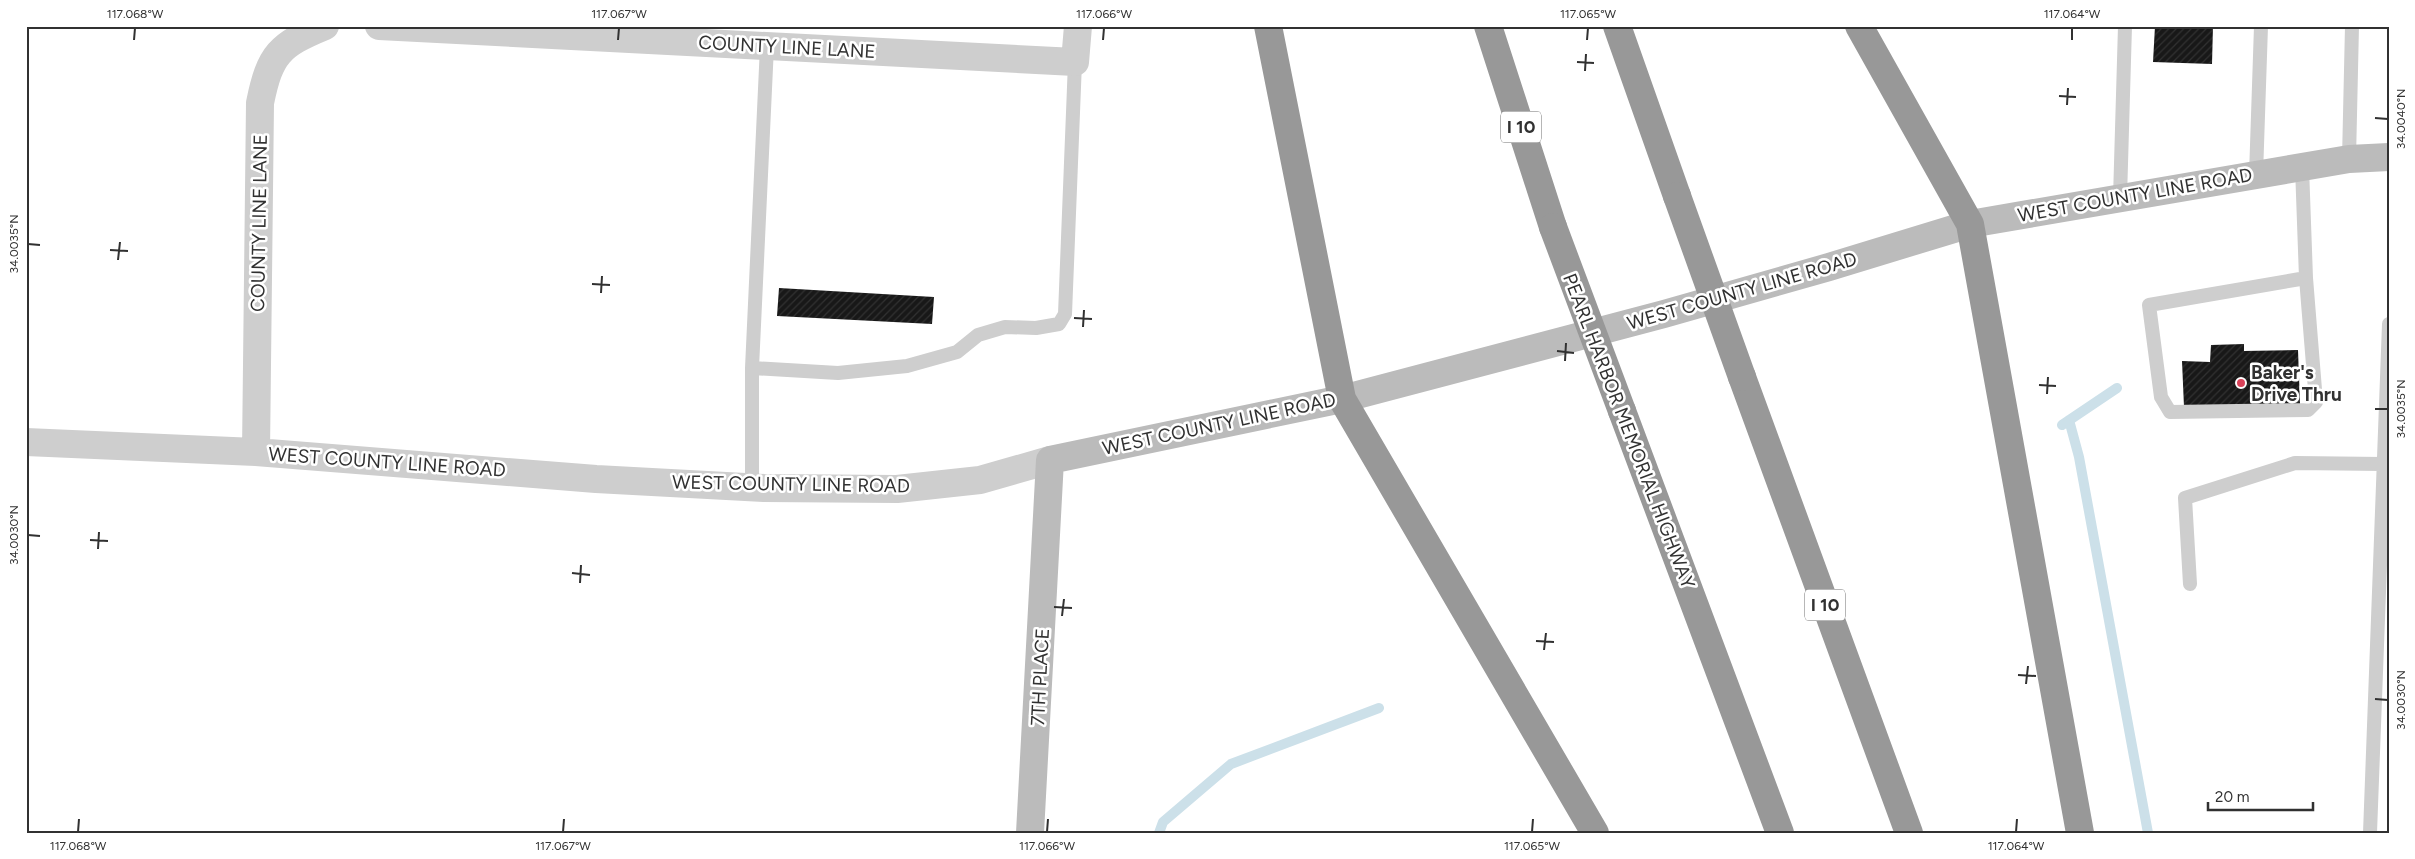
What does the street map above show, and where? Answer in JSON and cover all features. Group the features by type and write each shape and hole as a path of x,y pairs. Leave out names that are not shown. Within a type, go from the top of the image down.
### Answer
{"highway":[{"path":"1268,26 1342,399 1595,833"},
{"name":"PEARL HARBOR MEMORIAL HIGHWAY","path":"1488,26 1553,227 1780,833"},
{"name":"I 10","path":"1617,26 1742,376 1909,833"},
{"path":"1859,26 1970,224 2080,833"}],"street":[{"name":"COUNTY LINE LANE","path":"256,452 260,103 265,80 275,55 294,39 325,26"},
{"name":"COUNTY LINE LANE","path":"380,26 564,31 767,46 1076,62"},
{"path":"1076,62 1078,26"},
{"name":"WEST COUNTY LINE ROAD","path":"26,442 256,452 596,478 752,487 897,489 980,480 1050,460 1342,399 1673,311 1970,224 2348,159 2389,157"},
{"name":"7TH PLACE","path":"1030,833 1050,460"}],"lane":[{"path":"2120,198 2125,26"},
{"path":"2256,175 2261,26"},
{"path":"2348,159 2352,26"},
{"path":"752,487 752,368 767,46"},
{"path":"752,368 838,373 907,366 957,352 978,335 1005,327 1036,328 1059,324 1065,314 1076,62"},
{"path":"2302,167 2306,278 2316,402 2308,410 2170,412 2161,397 2149,305 2306,278"},
{"path":"2370,833 2386,496 2383,464 2389,324"},
{"path":"2190,584 2185,498 2295,463 2383,464"}],"building":[{"path":"2155,26 2213,26 2212,64 2153,62"},
{"path":"779,288 934,297 932,324 777,316"},
{"name":"Baker's Drive Thru","path":"2244,344 2244,351 2298,350 2300,404 2184,407 2182,361 2210,362 2211,345"}],"waterway":[{"path":"2062,425 2117,388"},
{"path":"2069,420 2079,457 2148,833"},
{"path":"1159,833 1163,822 1231,764 1379,708"}],"place":[{"name":"Baker's Drive Thru","path":"2241,383"}]}
